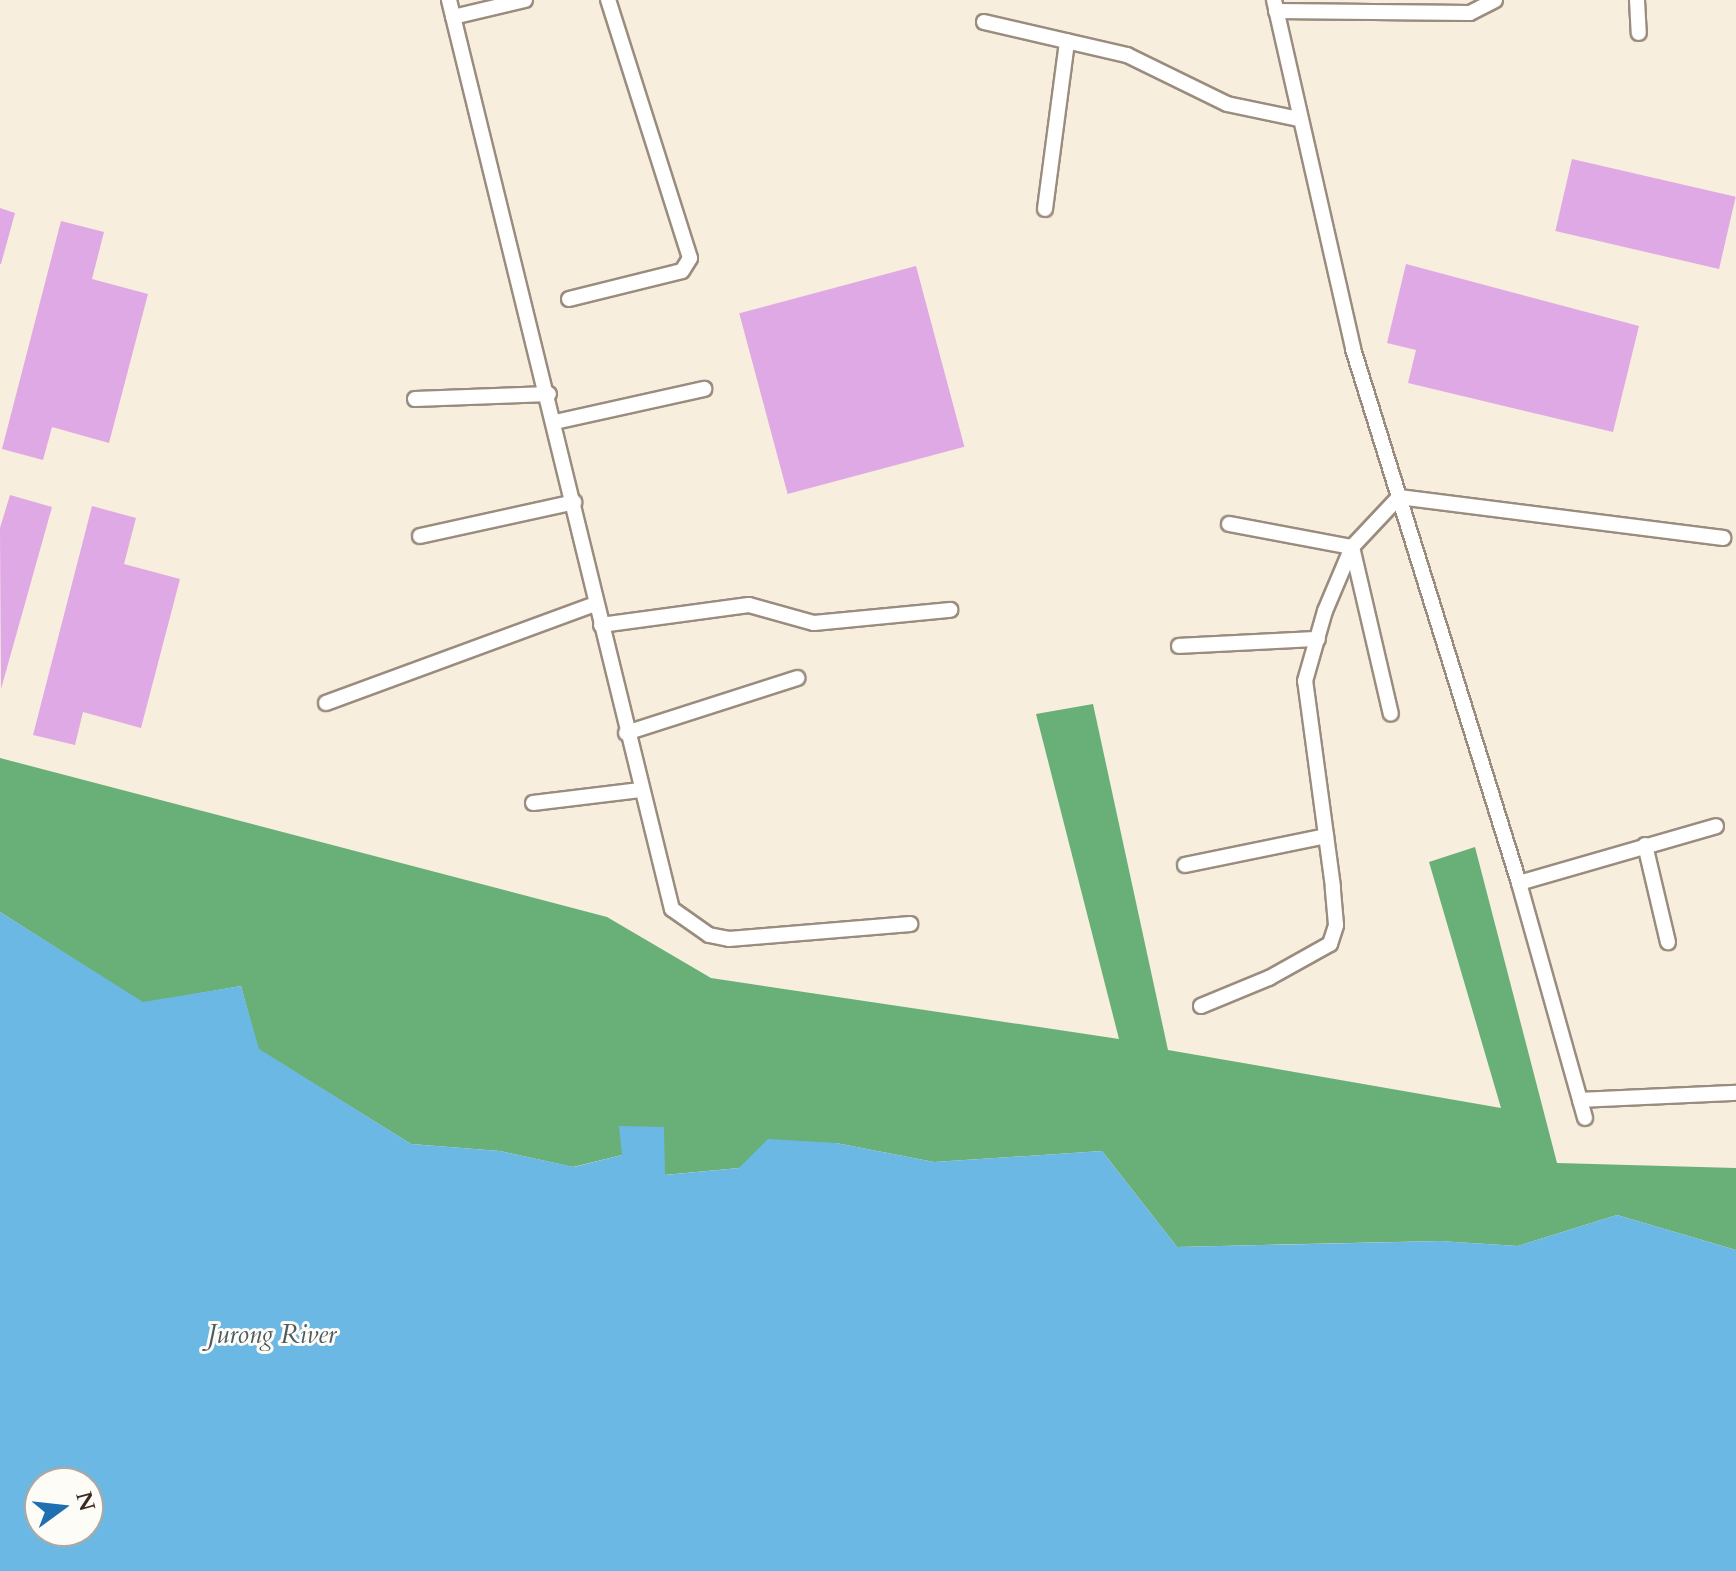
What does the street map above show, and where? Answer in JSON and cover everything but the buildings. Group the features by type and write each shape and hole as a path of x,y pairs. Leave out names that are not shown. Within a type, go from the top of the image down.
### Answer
{"lane":[{"path":"449,0 549,394 595,604 672,909 709,935 729,939 910,924"},
{"path":"453,17 525,0"},
{"path":"569,299 682,271 690,258 608,0"},
{"path":"1495,0 1470,13 1275,5 1329,259 1519,883 1585,1118"},
{"path":"1637,0 1639,33"},
{"path":"984,22 1127,55 1227,104 1299,119"},
{"path":"1045,209 1067,41"},
{"path":"555,422 704,389"},
{"path":"415,399 549,394"},
{"path":"1399,497 1723,538"},
{"path":"1201,1006 1269,978 1330,944 1336,925 1305,681 1352,547 1399,497"},
{"path":"420,536 574,502"},
{"path":"1229,524 1352,547"},
{"path":"1352,547 1391,714"},
{"path":"326,703 595,604"},
{"path":"601,625 749,605 814,623 950,610"},
{"path":"1179,646 1318,639"},
{"path":"626,733 797,678"},
{"path":"533,803 640,790"},
{"path":"1519,883 1716,826"},
{"path":"1185,865 1326,836"},
{"path":"1645,845 1668,942"},
{"path":"1580,1100 1736,1093"}],"green space":[{"path":"1093,704 1168,1050 1501,1108 1429,862 1475,847 1557,1163 1736,1168 1736,1250 1617,1215 1518,1246 1439,1241 1177,1247 1102,1151 934,1162 836,1143 739,1168 664,1175 663,1127 622,1155 573,1167 500,1151 411,1144 258,1049 241,986 143,1003 0,912 0,758 607,917 711,978 1119,1039 1036,714"}],"water":[{"name":"Jurong River","path":"0,912 143,1002 241,986 259,1049 411,1144 500,1151 574,1167 622,1155 619,1126 664,1127 665,1175 739,1168 768,1139 836,1143 934,1162 1102,1151 1177,1247 1440,1241 1518,1246 1617,1215 1736,1250 1736,1571 0,1571"}]}
